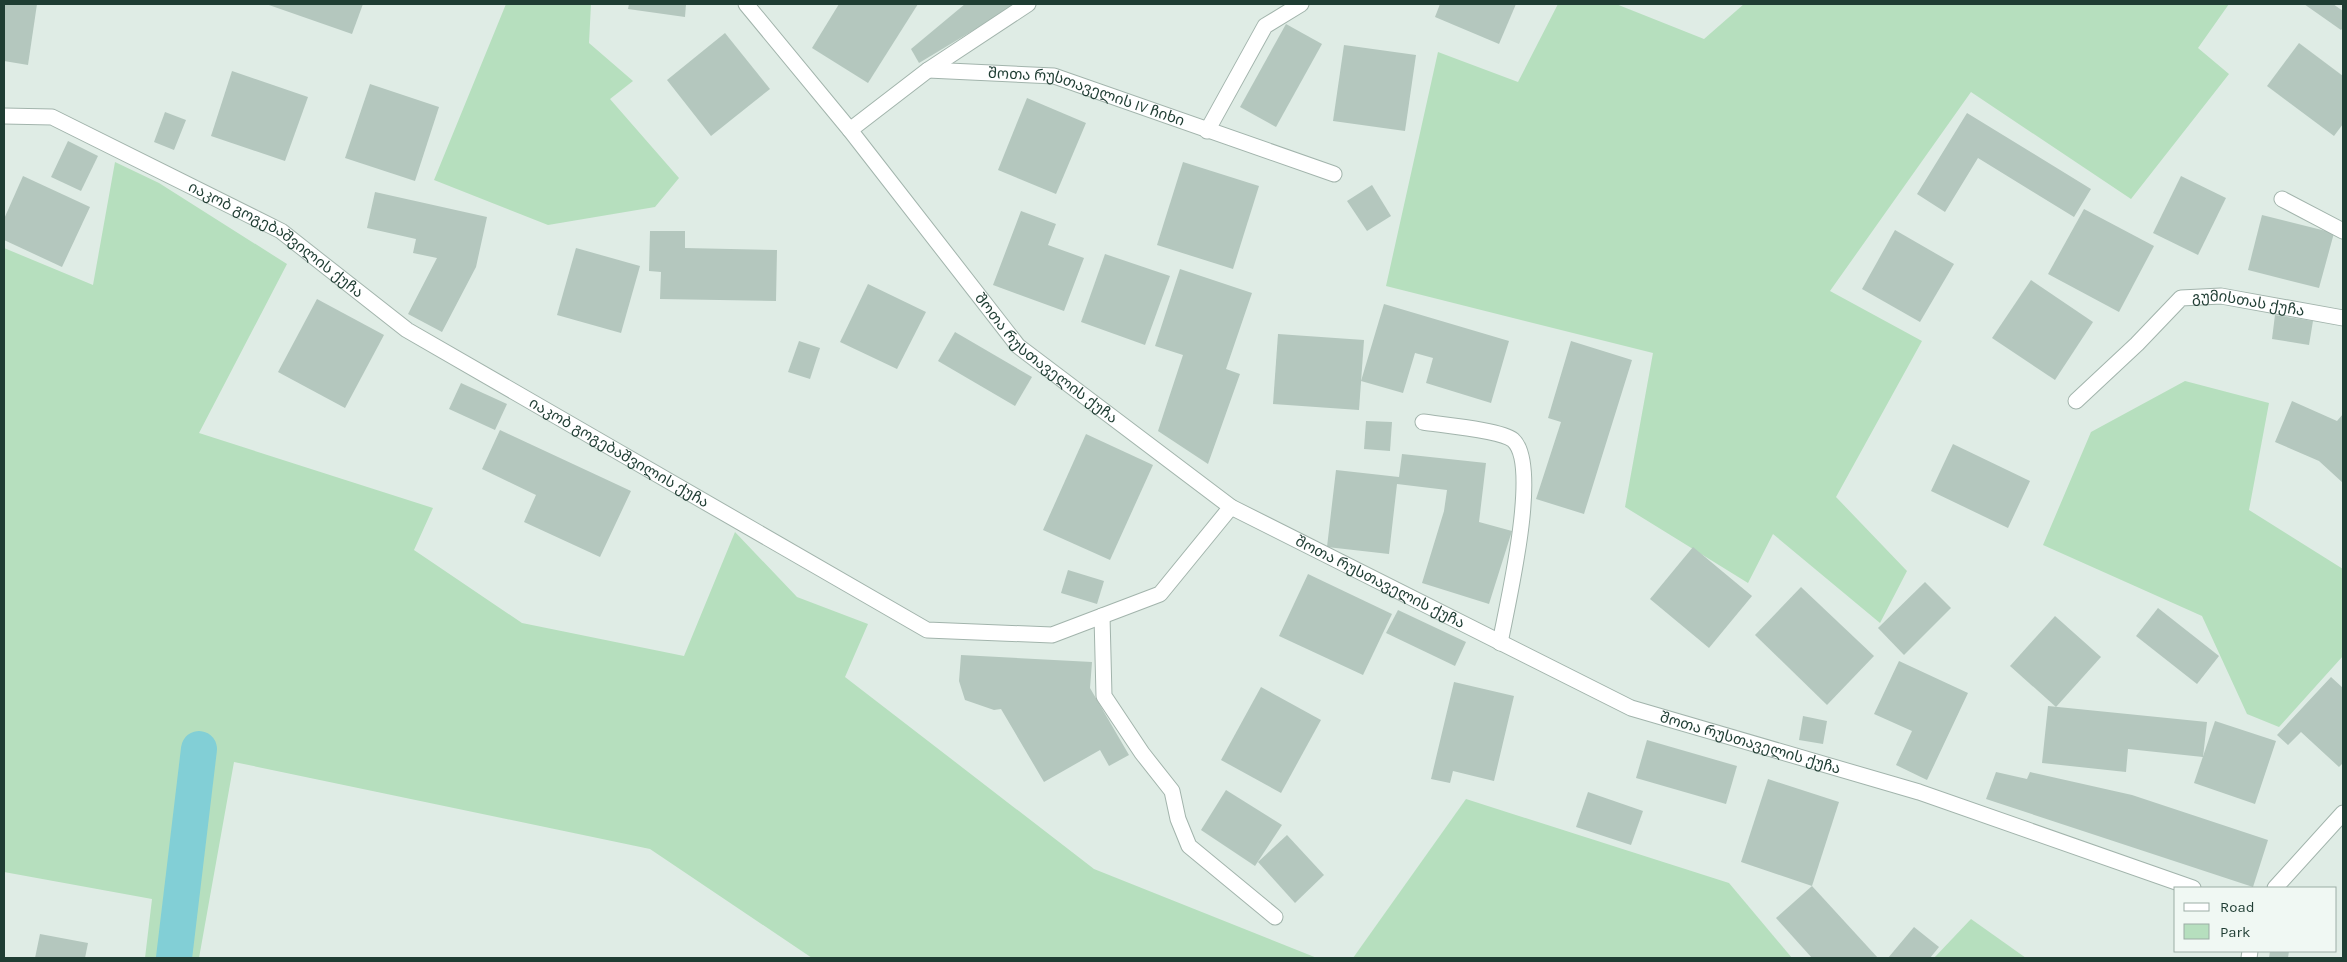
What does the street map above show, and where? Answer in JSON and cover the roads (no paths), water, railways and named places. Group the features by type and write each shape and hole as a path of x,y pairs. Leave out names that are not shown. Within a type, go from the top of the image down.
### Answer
{"street":[{"name":"შოთა რუსთაველის ქუჩა","path":"746,4 850,130 1018,346 1231,507 1631,708 1920,792 2190,887"},
{"path":"850,130 928,70 1028,4"},
{"path":"1207,131 1265,26 1301,4"},
{"name":"შოთა რუსთაველის IV ჩიხი","path":"928,70 1054,76 1334,174"},
{"name":"იაკობ გოგებაშვილის ქუჩა","path":"4,116 52,117 281,231 408,330 927,630 1052,635 1160,594 1231,507"},
{"path":"2282,199 2343,231"},
{"name":"გუმისთას ქუჩა","path":"2076,401 2138,344 2181,298 2221,296 2343,318"},
{"path":"1423,422 1492,432 1513,439 1523,454 1525,500 1500,643"},
{"path":"1102,616 1104,696 1142,753 1172,790 1178,819 1189,846 1275,917"},
{"path":"2276,887 2343,813"}],"waterway":[{"path":"174,958 199,749"}]}
